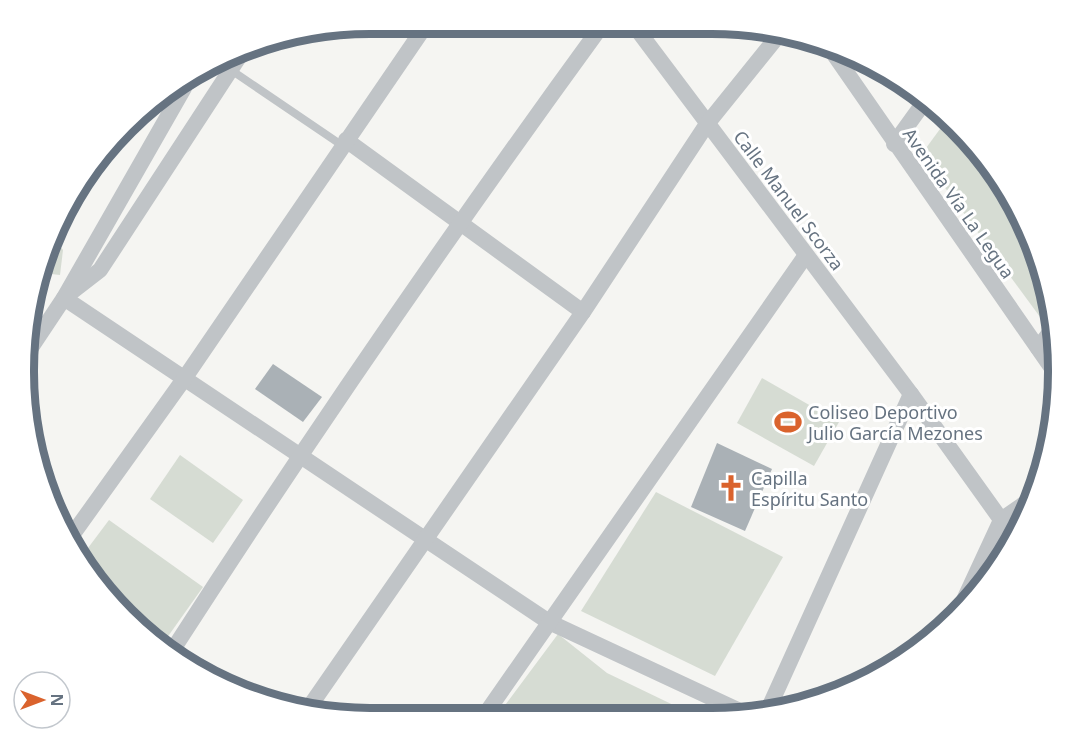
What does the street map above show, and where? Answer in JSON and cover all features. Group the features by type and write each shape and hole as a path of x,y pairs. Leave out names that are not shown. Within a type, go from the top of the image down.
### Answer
{"street":[{"path":"75,531 184,379 420,34"},
{"path":"176,645 299,454 460,221 596,34"},
{"name":"Calle Manuel Scorza","path":"640,34 910,394 1008,530"},
{"path":"313,702 583,312 707,124 775,40"},
{"name":"Avenida Vía La Legua","path":"837,58 1048,362"},
{"path":"64,298 100,270 235,63"},
{"path":"36,340 64,298 181,93"},
{"path":"894,144 921,107"},
{"path":"344,143 460,221 583,312"},
{"path":"490,708 806,255"},
{"path":"64,298 549,622 732,707"},
{"path":"1038,348 1047,336"},
{"path":"771,702 910,394"},
{"path":"971,585 1001,520 1020,507"}],"lane":[{"path":"231,70 344,143"}],"shaded area":[{"path":"942,126 979,166 1014,222 1023,242 1037,284 1045,319 1043,321 921,155"},
{"path":"59,245 63,250 60,275 49,272"},
{"name":"Coliseo Deportivo Julio García Mezones","path":"762,378 839,422 814,466 737,423"},
{"path":"180,455 243,500 213,543 150,499"},
{"path":"656,492 783,557 715,676 581,611"},
{"path":"109,520 203,587 167,638 118,593 86,550"},
{"path":"558,634 607,673 680,708 503,708"}],"building":[{"path":"273,364 322,397 303,422 255,389"},
{"name":"Capilla Espíritu Santo","path":"717,443 772,469 745,531 691,507"}],"place":[{"name":"Coliseo Deportivo Julio García Mezones","path":"788,422"},
{"name":"Capilla Espíritu Santo","path":"731,488"}]}
